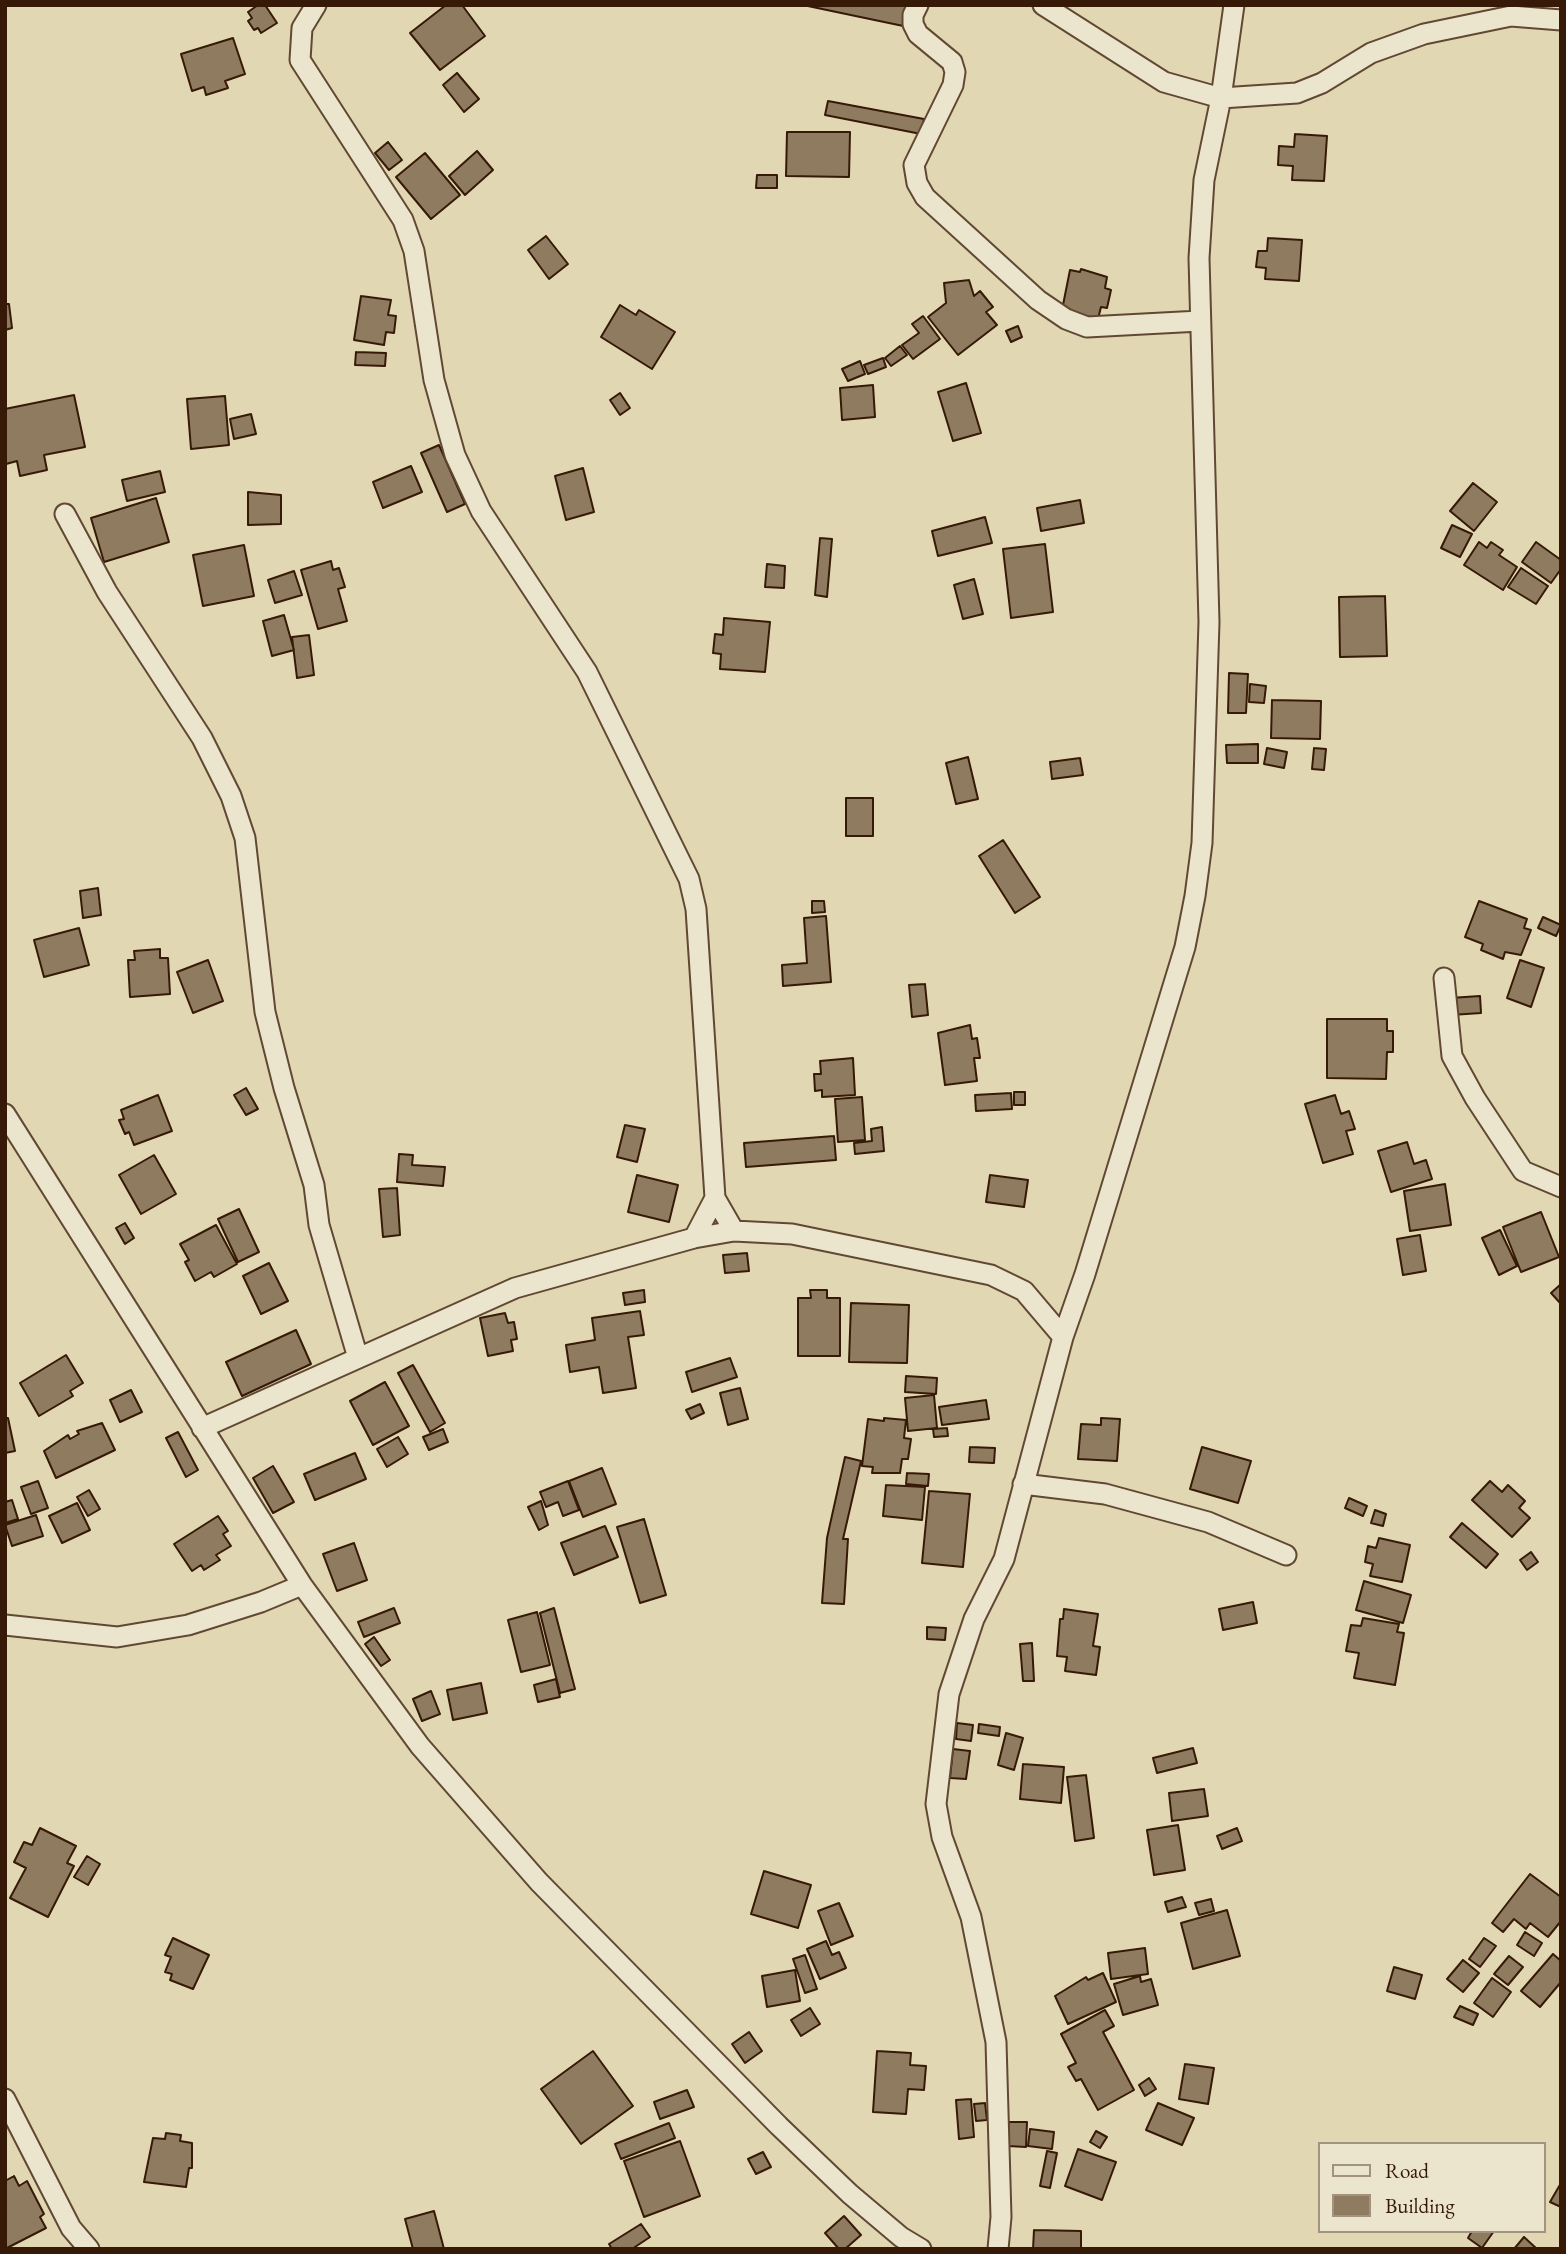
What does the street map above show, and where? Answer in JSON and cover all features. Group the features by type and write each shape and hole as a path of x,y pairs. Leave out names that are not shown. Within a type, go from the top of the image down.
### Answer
{"street":[{"path":"316,5 302,28 300,60 403,220 417,264 434,380 455,455 481,511 587,672 689,879 696,909 715,1198 734,1231"},
{"path":"918,5 913,15 918,34 952,62 955,72 953,85 914,165 917,183 925,197 1038,300 1066,319 1087,327 1200,321"},
{"path":"1044,5 1164,82 1221,98 1297,93 1322,83 1371,52 1424,34 1511,16 1561,20"},
{"path":"998,2249 1001,2217 996,2042 971,1917 942,1837 936,1804 949,1694 974,1619 1004,1559 1063,1337 1085,1274 1185,947 1195,896 1202,844 1209,622 1199,258 1204,180 1221,98 1234,5"},
{"path":"65,514 107,592 202,737 231,796 245,838 265,1012 284,1088 314,1185 319,1225 358,1358"},
{"path":"1444,978 1446,1024 1452,1056 1523,1171 1561,1186"},
{"path":"5,1114 302,1585 420,1746 539,1882 797,2143 891,2229 921,2249"},
{"path":"694,1238 715,1198"},
{"path":"202,1428 515,1288 694,1238 734,1231 792,1234 991,1275 1024,1291 1063,1337"},
{"path":"1023,1484 1105,1494 1208,1522 1286,1555"},
{"path":"5,1625 117,1637 188,1625 261,1602 302,1585"},
{"path":"5,2099 48,2177 71,2228 89,2249"}],"building":[{"path":"258,5 265,5 277,23 261,33 258,28 254,30 248,21 252,18 248,12"},
{"path":"446,5 462,5 485,36 440,70 410,33"},
{"path":"803,5 913,5 908,27"},
{"path":"233,38 245,74 225,81 228,88 206,95 204,87 192,91 181,54"},
{"path":"457,73 479,99 464,112 443,85"},
{"path":"828,101 924,119 921,134 825,115"},
{"path":"787,132 850,132 849,177 786,176"},
{"path":"1295,134 1327,136 1324,181 1292,180 1293,166 1278,165 1279,146 1294,147"},
{"path":"388,142 402,160 389,170 375,153"},
{"path":"477,151 493,170 465,195 449,176"},
{"path":"425,153 460,195 431,219 396,177"},
{"path":"757,175 777,175 777,188 756,188"},
{"path":"546,236 568,264 549,279 528,250"},
{"path":"1268,238 1302,240 1299,281 1265,279 1266,268 1256,267 1258,251 1267,251"},
{"path":"1081,269 1107,277 1105,288 1111,290 1107,308 1101,307 1098,319 1062,310 1070,270 1080,272"},
{"path":"969,280 974,296 980,291 993,307 986,312 997,325 958,355 928,317 946,303 944,283"},
{"path":"361,296 391,300 388,315 396,316 394,333 386,332 384,345 354,340"},
{"path":"5,304 9,304 12,328 5,330"},
{"path":"620,305 636,315 639,310 675,332 652,369 601,337"},
{"path":"923,316 940,339 913,359 902,345 919,333 912,324"},
{"path":"1018,326 1022,337 1011,342 1006,331"},
{"path":"900,346 907,355 891,366 885,358"},
{"path":"356,352 386,353 385,366 355,365"},
{"path":"883,358 886,367 868,374 864,365"},
{"path":"860,361 865,374 848,381 842,369"},
{"path":"966,383 981,433 953,441 938,392"},
{"path":"873,385 875,417 842,420 840,388"},
{"path":"620,393 630,408 620,415 610,400"},
{"path":"74,395 85,447 44,455 47,470 20,476 17,461 6,464 5,409"},
{"path":"225,396 229,445 191,449 187,399"},
{"path":"251,414 256,434 234,439 230,419"},
{"path":"439,445 465,504 447,512 421,453"},
{"path":"411,466 422,492 383,508 373,482"},
{"path":"583,468 594,512 566,520 555,476"},
{"path":"160,471 165,492 127,501 122,480"},
{"path":"1473,483 1497,502 1474,531 1450,511"},
{"path":"248,492 281,495 281,524 248,525"},
{"path":"156,498 169,542 104,562 91,518"},
{"path":"1080,500 1084,523 1041,531 1037,508"},
{"path":"985,517 992,543 938,556 932,531"},
{"path":"1452,525 1472,534 1460,557 1441,548"},
{"path":"820,538 832,539 827,597 815,595"},
{"path":"1479,542 1487,548 1491,542 1503,550 1499,555 1517,567 1503,590 1464,565"},
{"path":"1536,542 1561,560 1561,569 1551,583 1522,562"},
{"path":"1045,544 1053,612 1011,618 1003,549"},
{"path":"244,545 254,596 203,606 193,555"},
{"path":"331,561 333,570 339,568 345,587 338,589 347,621 318,629 301,570"},
{"path":"767,564 785,566 784,588 765,587"},
{"path":"1521,568 1548,586 1536,604 1508,587"},
{"path":"294,571 302,595 275,603 268,580"},
{"path":"974,579 983,614 963,619 954,585"},
{"path":"1385,596 1387,656 1340,657 1339,597"},
{"path":"284,615 294,650 272,656 263,621"},
{"path":"724,618 770,622 765,672 720,669 721,654 713,653 715,634 723,635"},
{"path":"309,635 314,675 297,678 292,637"},
{"path":"1229,673 1248,674 1246,713 1228,713"},
{"path":"1250,684 1266,686 1264,703 1249,702"},
{"path":"1272,700 1321,701 1320,739 1271,738"},
{"path":"1258,744 1258,763 1227,763 1226,745"},
{"path":"1267,748 1287,752 1284,768 1264,764"},
{"path":"1314,748 1326,749 1324,770 1312,769"},
{"path":"968,757 978,799 956,804 946,763"},
{"path":"1080,758 1083,775 1052,779 1050,762"},
{"path":"846,798 873,798 873,836 846,836"},
{"path":"1003,840 1040,897 1015,913 979,856"},
{"path":"98,888 101,915 83,918 80,891"},
{"path":"812,901 824,901 825,912 812,913"},
{"path":"1479,901 1527,919 1524,928 1531,930 1521,955 1505,952 1503,959 1481,950 1483,944 1465,937"},
{"path":"826,916 831,982 783,986 782,965 807,963 804,918"},
{"path":"1543,917 1561,925 1556,936 1538,928"},
{"path":"79,928 89,965 44,977 34,940"},
{"path":"160,949 160,958 168,958 170,994 130,997 128,960 135,960 134,951"},
{"path":"208,960 223,1001 193,1013 177,972"},
{"path":"1520,960 1544,968 1531,1007 1507,998"},
{"path":"925,984 928,1015 912,1017 909,985"},
{"path":"1480,996 1481,1013 1451,1015 1450,998"},
{"path":"1327,1019 1387,1019 1387,1031 1393,1031 1393,1052 1387,1052 1386,1079 1327,1078"},
{"path":"970,1025 972,1039 977,1038 980,1058 974,1058 977,1081 945,1085 938,1033"},
{"path":"853,1058 855,1095 822,1097 822,1090 815,1091 814,1074 821,1074 820,1061"},
{"path":"246,1088 258,1109 246,1115 234,1095"},
{"path":"1014,1092 1025,1092 1025,1105 1014,1105"},
{"path":"1011,1093 1012,1109 976,1111 975,1095"},
{"path":"158,1095 172,1131 134,1145 129,1132 125,1134 119,1120 124,1119 121,1110"},
{"path":"1335,1095 1341,1114 1349,1111 1355,1129 1346,1131 1353,1154 1323,1163 1305,1104"},
{"path":"862,1097 865,1140 838,1142 835,1099"},
{"path":"625,1125 645,1129 637,1162 617,1157"},
{"path":"882,1127 884,1151 855,1154 854,1143 872,1141 871,1129"},
{"path":"834,1136 836,1160 746,1167 744,1143"},
{"path":"1407,1142 1414,1164 1426,1160 1432,1179 1391,1192 1378,1151"},
{"path":"399,1154 413,1155 412,1165 445,1167 443,1186 397,1182"},
{"path":"154,1155 176,1194 141,1214 119,1175"},
{"path":"637,1175 678,1185 669,1222 628,1212"},
{"path":"990,1175 1028,1180 1024,1207 986,1202"},
{"path":"1445,1184 1451,1225 1410,1231 1404,1191"},
{"path":"397,1188 400,1235 383,1237 379,1189"},
{"path":"239,1209 259,1252 238,1262 218,1219"},
{"path":"1541,1212 1559,1257 1521,1272 1503,1227"},
{"path":"125,1223 134,1238 125,1244 116,1228"},
{"path":"216,1225 237,1264 214,1277 211,1272 195,1281 185,1262 189,1260 180,1244"},
{"path":"1500,1230 1517,1266 1499,1275 1482,1238"},
{"path":"1420,1235 1426,1271 1403,1275 1397,1239"},
{"path":"747,1253 749,1271 725,1273 723,1255"},
{"path":"269,1263 288,1301 261,1314 243,1276"},
{"path":"1561,1284 1561,1304 1551,1293"},
{"path":"644,1290 645,1302 625,1305 623,1293"},
{"path":"810,1290 827,1290 827,1298 840,1298 840,1356 798,1356 798,1298 811,1298"},
{"path":"851,1303 909,1305 907,1363 849,1362"},
{"path":"640,1311 644,1335 628,1337 636,1388 603,1393 599,1367 570,1372 566,1345 595,1340 592,1318"},
{"path":"505,1313 508,1323 514,1322 517,1339 511,1340 513,1351 488,1356 480,1318"},
{"path":"296,1330 311,1364 242,1396 226,1362"},
{"path":"66,1355 83,1383 70,1391 73,1396 39,1416 20,1383"},
{"path":"730,1358 737,1377 692,1392 686,1372"},
{"path":"413,1365 445,1423 430,1432 398,1373"},
{"path":"906,1376 937,1378 936,1394 905,1392"},
{"path":"385,1382 409,1426 373,1445 350,1401"},
{"path":"740,1388 748,1419 728,1425 720,1393"},
{"path":"131,1390 142,1412 120,1422 110,1400"},
{"path":"934,1395 937,1428 908,1431 905,1398"},
{"path":"986,1400 989,1419 942,1425 939,1407"},
{"path":"700,1404 704,1413 691,1419 686,1410"},
{"path":"5,1418 8,1418 15,1451 5,1453"},
{"path":"884,1418 906,1420 904,1438 911,1439 908,1459 902,1459 900,1473 872,1473 873,1467 862,1466 868,1419 884,1421"},
{"path":"1101,1418 1120,1419 1117,1461 1078,1459 1081,1424 1101,1425"},
{"path":"102,1423 115,1450 56,1478 44,1451 68,1435 70,1439 79,1434 77,1431"},
{"path":"947,1428 948,1436 934,1437 933,1429"},
{"path":"443,1429 448,1442 429,1450 423,1437"},
{"path":"178,1432 198,1470 186,1477 166,1438"},
{"path":"398,1437 408,1454 387,1467 377,1449"},
{"path":"970,1447 995,1448 994,1463 969,1462"},
{"path":"1202,1447 1251,1461 1238,1503 1190,1489"},
{"path":"355,1453 366,1479 315,1500 304,1474"},
{"path":"845,1457 861,1461 843,1539 848,1539 844,1604 822,1603 827,1538"},
{"path":"273,1466 294,1502 273,1513 253,1478"},
{"path":"602,1468 616,1504 583,1517 569,1481"},
{"path":"907,1473 929,1474 928,1486 906,1484"},
{"path":"38,1481 48,1508 31,1514 21,1487"},
{"path":"568,1481 579,1510 563,1516 558,1502 546,1507 540,1492"},
{"path":"1490,1481 1502,1492 1508,1485 1525,1501 1519,1508 1530,1518 1512,1537 1472,1500"},
{"path":"886,1485 925,1487 922,1520 883,1516"},
{"path":"89,1490 100,1509 88,1516 77,1497"},
{"path":"929,1491 970,1494 963,1567 922,1563"},
{"path":"1349,1498 1367,1506 1363,1516 1345,1508"},
{"path":"12,1500 18,1519 5,1523 5,1502"},
{"path":"541,1501 548,1525 539,1530 528,1507"},
{"path":"77,1503 90,1530 62,1543 49,1516"},
{"path":"1375,1510 1386,1514 1383,1526 1371,1523"},
{"path":"36,1515 43,1536 12,1546 5,1525"},
{"path":"218,1516 228,1531 223,1534 231,1546 216,1555 220,1560 204,1570 201,1565 192,1571 174,1544"},
{"path":"644,1519 666,1595 640,1603 617,1527"},
{"path":"1462,1523 1498,1554 1486,1568 1450,1537"},
{"path":"605,1526 618,1557 574,1575 561,1543"},
{"path":"1379,1538 1410,1545 1402,1582 1370,1576 1373,1564 1365,1562 1368,1546 1376,1548"},
{"path":"354,1543 367,1580 337,1591 323,1554"},
{"path":"1531,1552 1538,1562 1527,1570 1520,1560"},
{"path":"1364,1581 1411,1595 1403,1623 1356,1610"},
{"path":"1253,1602 1257,1623 1223,1630 1219,1609"},
{"path":"394,1608 400,1623 364,1637 358,1622"},
{"path":"554,1608 575,1689 560,1693 540,1613"},
{"path":"1064,1609 1098,1614 1093,1646 1100,1647 1096,1675 1065,1671 1067,1657 1057,1656 1060,1619 1063,1619"},
{"path":"537,1612 550,1665 521,1672 508,1620"},
{"path":"1363,1618 1399,1624 1397,1632 1404,1633 1395,1685 1354,1678 1359,1653 1346,1651 1351,1625 1361,1626"},
{"path":"927,1627 946,1628 945,1640 927,1639"},
{"path":"374,1637 390,1660 381,1666 365,1644"},
{"path":"1032,1643 1034,1681 1023,1681 1020,1644"},
{"path":"556,1679 560,1697 538,1702 534,1685"},
{"path":"481,1683 487,1713 453,1720 447,1690"},
{"path":"431,1691 440,1714 422,1721 413,1699"},
{"path":"957,1723 973,1725 971,1741 956,1739"},
{"path":"979,1724 1000,1727 999,1736 978,1733"},
{"path":"1006,1733 1023,1738 1014,1770 998,1765"},
{"path":"1193,1748 1197,1763 1157,1773 1153,1758"},
{"path":"953,1749 970,1751 966,1779 950,1778"},
{"path":"1023,1764 1064,1767 1061,1803 1020,1799"},
{"path":"1086,1775 1094,1838 1075,1841 1067,1777"},
{"path":"1204,1789 1208,1816 1172,1821 1169,1793"},
{"path":"1178,1825 1185,1870 1154,1875 1147,1830"},
{"path":"40,1828 76,1846 67,1863 74,1866 48,1917 10,1898 26,1868 14,1862 24,1842 32,1845"},
{"path":"1237,1828 1242,1841 1222,1849 1217,1836"},
{"path":"87,1856 100,1864 88,1885 74,1877"},
{"path":"764,1871 811,1885 798,1928 751,1914"},
{"path":"1530,1874 1561,1897 1561,1921 1548,1937 1530,1923 1526,1929 1514,1919 1503,1932 1492,1923"},
{"path":"1182,1897 1186,1907 1168,1912 1165,1902"},
{"path":"1211,1899 1214,1911 1199,1915 1195,1903"},
{"path":"839,1903 853,1936 831,1945 818,1911"},
{"path":"1227,1910 1240,1956 1193,1969 1181,1923"},
{"path":"1525,1932 1542,1943 1534,1956 1517,1945"},
{"path":"173,1938 209,1955 193,1989 170,1980 172,1974 165,1972 171,1957 165,1955"},
{"path":"1484,1938 1496,1946 1480,1967 1469,1959"},
{"path":"826,1941 832,1955 839,1952 846,1968 820,1979 807,1949"},
{"path":"1145,1948 1148,1974 1111,1979 1108,1953"},
{"path":"1553,1954 1561,1961 1561,1982 1540,2007 1521,1991"},
{"path":"805,1955 817,1989 805,1993 793,1959"},
{"path":"1509,1956 1523,1967 1508,1985 1494,1974"},
{"path":"1463,1960 1479,1973 1463,1992 1447,1979"},
{"path":"1394,1967 1422,1975 1415,1999 1387,1991"},
{"path":"795,1970 800,2001 767,2007 762,1976"},
{"path":"1103,1973 1116,2002 1068,2024 1055,1996 1086,1977 1088,1980"},
{"path":"1140,1976 1141,1982 1151,1979 1158,2005 1123,2015 1114,1984"},
{"path":"1492,1978 1511,1992 1493,2017 1474,2003"},
{"path":"1460,2006 1478,2014 1473,2025 1454,2017"},
{"path":"810,2008 820,2024 801,2036 791,2020"},
{"path":"1105,2010 1114,2026 1103,2032 1134,2090 1098,2110 1081,2079 1076,2081 1068,2067 1076,2063 1061,2034"},
{"path":"749,2032 762,2051 745,2063 732,2044"},
{"path":"593,2051 633,2106 581,2144 541,2089"},
{"path":"877,2051 911,2053 910,2065 926,2066 924,2090 908,2089 906,2114 873,2112"},
{"path":"1185,2064 1214,2068 1208,2104 1179,2099"},
{"path":"1149,2078 1156,2089 1145,2096 1139,2085"},
{"path":"687,2090 694,2107 660,2119 654,2102"},
{"path":"971,2099 974,2137 959,2139 956,2100"},
{"path":"985,2103 987,2120 976,2121 974,2104"},
{"path":"1158,2103 1194,2118 1182,2145 1146,2130"},
{"path":"1009,2122 1027,2122 1026,2147 1008,2146"},
{"path":"669,2123 675,2138 621,2159 615,2144"},
{"path":"1030,2129 1054,2132 1052,2149 1028,2146"},
{"path":"1096,2131 1107,2137 1100,2148 1090,2142"},
{"path":"166,2133 181,2135 180,2141 192,2143 192,2168 189,2168 186,2187 144,2182 153,2138 165,2139"},
{"path":"680,2141 700,2196 644,2217 624,2161"},
{"path":"1078,2149 1116,2162 1102,2200 1065,2186"},
{"path":"1047,2151 1057,2153 1050,2188 1040,2186"},
{"path":"763,2152 771,2167 756,2174 748,2159"},
{"path":"14,2176 19,2186 27,2181 44,2214 40,2217 46,2228 5,2249 5,2181"},
{"path":"1561,2183 1561,2207 1550,2202"},
{"path":"434,2211 444,2249 413,2249 405,2219"},
{"path":"844,2216 861,2235 845,2249 839,2249 825,2233"},
{"path":"641,2224 650,2237 632,2249 612,2249 609,2244"},
{"path":"1034,2230 1081,2231 1081,2249 1033,2249"},
{"path":"1471,2233 1493,2233 1482,2248 1468,2238"},
{"path":"1524,2237 1537,2249 1514,2249"}]}
